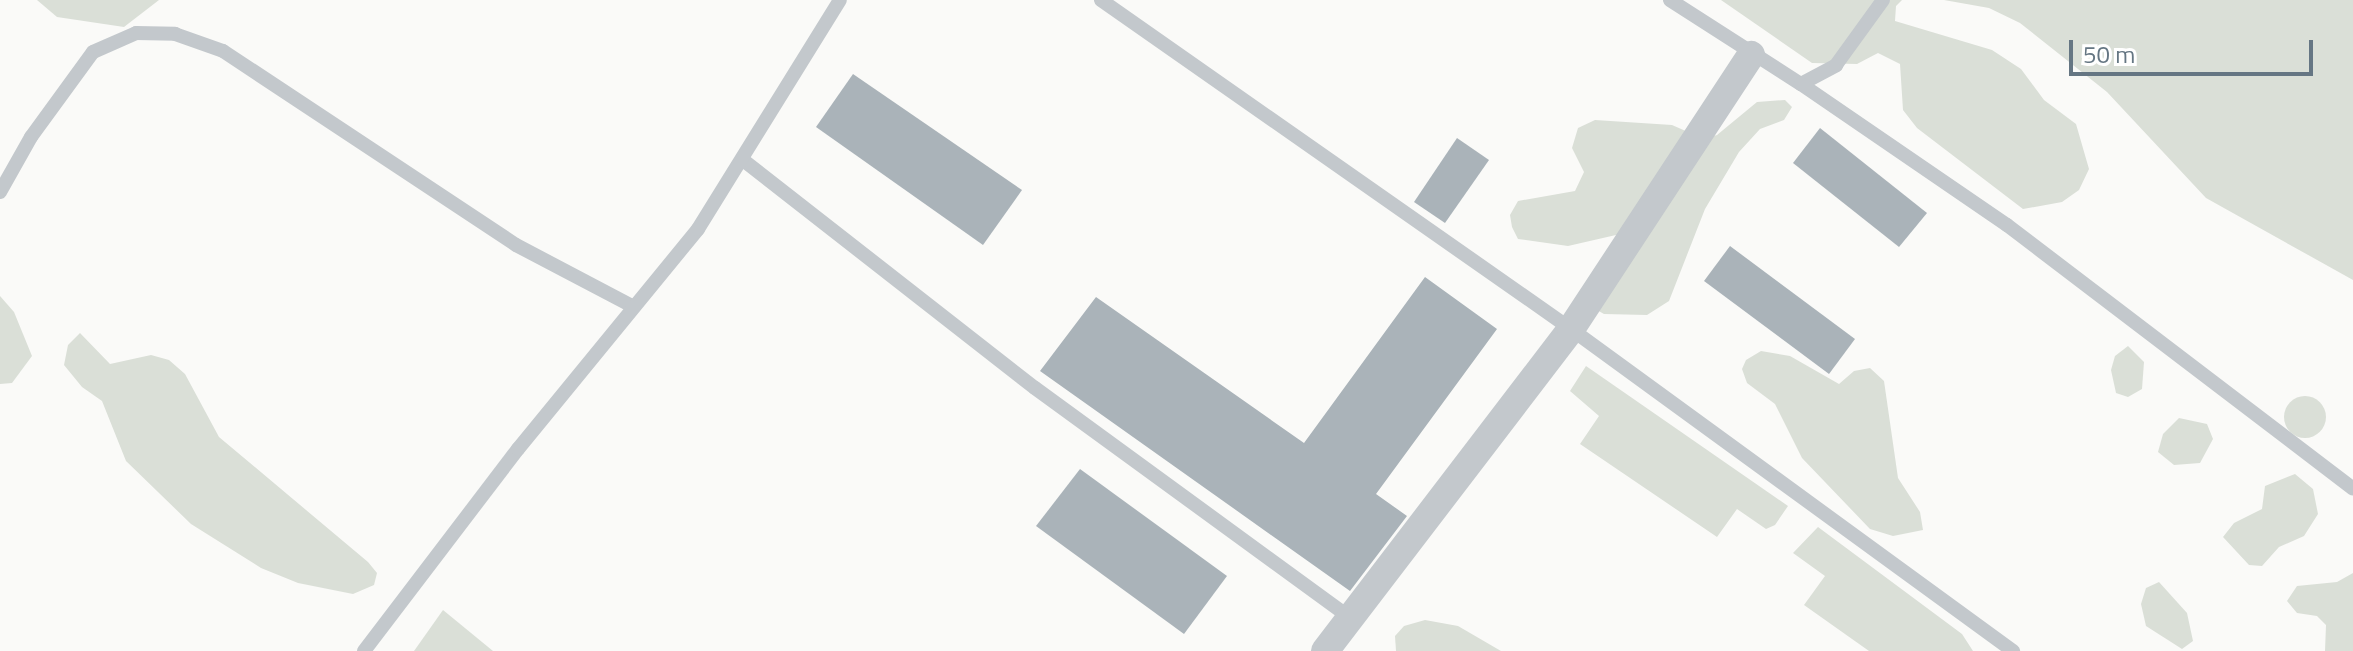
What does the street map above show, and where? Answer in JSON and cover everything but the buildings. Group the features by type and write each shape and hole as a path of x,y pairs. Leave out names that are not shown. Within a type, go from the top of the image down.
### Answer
{"street":[{"path":"1325,651 1353,620 1571,329 1751,55"}],"lane":[{"path":"364,651 698,229 840,0"},
{"path":"1101,0 1571,329 2013,651"},
{"path":"1670,0 1751,55 1801,84 2007,225 2353,489"},
{"path":"1801,84 1836,65 1883,0"},
{"path":"0,192 31,137 93,52 136,33 175,34 223,51 516,245 634,307"},
{"path":"743,160 1035,388 1353,620"}],"shaded area":[{"path":"37,0 159,0 124,27 57,17"},
{"path":"1721,0 1902,0 1896,6 1895,21 1992,50 2021,69 2044,100 2076,124 2089,169 2079,190 2062,202 2023,209 1917,128 1903,110 1900,64 1878,53 1857,64 1812,63"},
{"path":"1944,0 2353,0 2353,280 2206,198 2107,92 2020,23 1989,8"},
{"path":"1785,100 1792,107 1784,120 1760,129 1739,152 1705,209 1669,301 1647,315 1604,314 1588,305 1629,232 1568,246 1518,239 1512,227 1510,215 1518,201 1575,191 1584,172 1572,148 1578,128 1595,120 1672,125 1704,139 1717,135 1757,102"},
{"path":"0,296 14,312 32,356 12,383 0,384"},
{"path":"80,333 110,364 151,355 169,360 185,374 219,437 368,562 377,573 374,585 353,594 298,583 261,568 191,524 126,461 102,401 82,387 64,365 68,345"},
{"path":"2128,346 2144,362 2142,389 2128,397 2116,393 2111,370 2115,356"},
{"path":"1761,351 1790,356 1839,384 1854,371 1870,368 1884,381 1898,478 1920,512 1923,530 1893,536 1870,529 1802,458 1775,404 1747,383 1742,369 1746,360"},
{"path":"1586,366 1788,506 1775,525 1766,529 1737,509 1717,537 1580,444 1599,416 1570,391"},
{"path":"2305,396 2320,402 2326,417 2320,432 2305,438 2290,432 2284,417 2290,402"},
{"path":"2179,418 2207,424 2213,439 2200,463 2174,465 2158,452 2163,434"},
{"path":"2295,474 2313,489 2318,514 2304,536 2279,547 2262,566 2249,565 2223,537 2234,523 2262,509 2265,486"},
{"path":"1818,527 1962,634 1973,651 1869,651 1804,605 1825,576 1793,553"},
{"path":"2353,573 2353,651 2325,651 2326,625 2317,616 2297,613 2287,601 2297,586 2337,582"},
{"path":"2159,582 2187,613 2193,641 2182,649 2146,626 2141,604 2146,588"},
{"path":"443,610 493,651 414,651"},
{"path":"1425,620 1458,626 1501,651 1396,651 1395,636 1404,626"}]}
